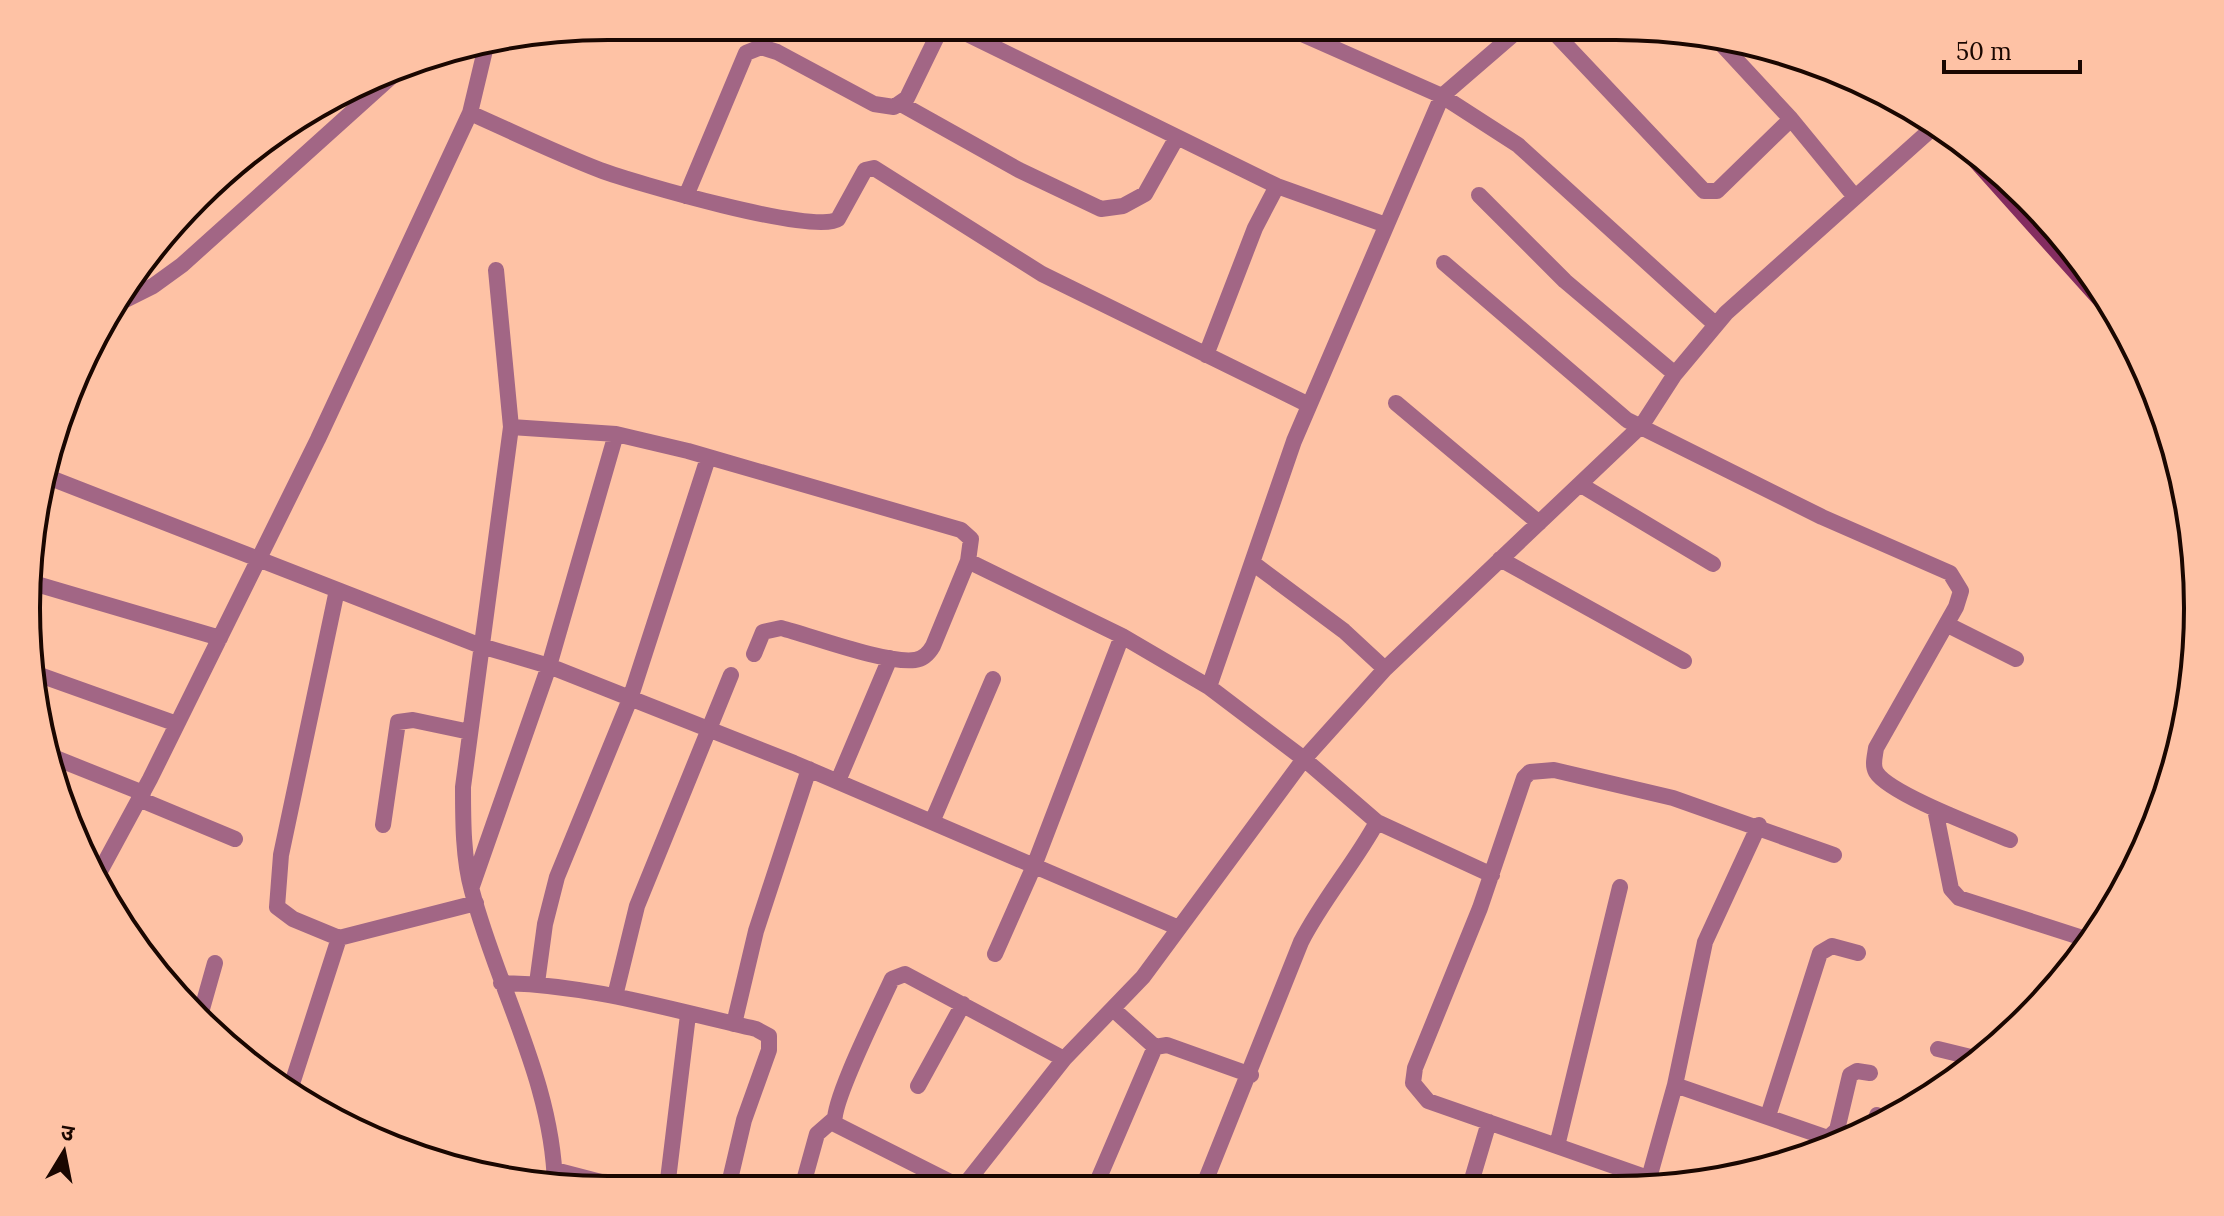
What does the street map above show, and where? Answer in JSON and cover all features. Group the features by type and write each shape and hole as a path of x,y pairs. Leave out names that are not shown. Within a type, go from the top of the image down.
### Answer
{"main road":[{"path":"2007,196 2069,266"}],"street":[{"path":"901,104 935,40"},
{"path":"980,40 1277,186 1386,225"},
{"path":"1315,40 1442,96 1518,145 1716,325"},
{"path":"1209,687 1309,405 1442,96 1507,40"},
{"path":"1561,40 1704,191 1717,191 1791,119"},
{"path":"686,196 741,62 754,48 777,52 874,104 886,107 901,104 1019,170 1101,209 1123,206 1145,194 1177,137"},
{"path":"1728,51 1791,119 1855,197"},
{"path":"103,866 220,638 470,113 484,54"},
{"path":"134,296 182,265 377,90"},
{"path":"470,113 601,170 747,211 827,224 838,219 867,168 874,168 1042,274 1309,405"},
{"path":"970,1176 1064,1059 1114,1010 1304,759 1385,669 1642,425 1675,374 1716,325 1927,133"},
{"path":"1206,355 1255,228 1277,186"},
{"path":"1479,195 1565,281 1675,374"},
{"path":"1444,263 1627,420 1822,517 1950,573 1961,591 1948,625 1876,748 1874,762 1882,779 1935,809 2010,840"},
{"path":"496,270 511,427 470,732 463,818 474,897 546,1107 554,1173"},
{"path":"1396,403 1539,523"},
{"path":"511,427 616,434 961,530 971,539 968,561 929,652 918,660 890,658 781,628 763,632 754,654"},
{"path":"474,897 549,666 616,434"},
{"path":"537,983 545,924 557,877 630,699 708,458"},
{"path":"55,480 481,646 549,666 809,769 1179,928"},
{"path":"1581,485 1713,564"},
{"path":"1500,559 1684,661"},
{"path":"968,561 1122,636 1209,687 1304,759 1377,822 1492,875"},
{"path":"1254,564 1344,631 1385,669"},
{"path":"41,585 220,638"},
{"path":"337,590 304,736 276,894 277,907 339,938 474,897"},
{"path":"1948,625 2016,659"},
{"path":"995,954 1034,866 1122,636"},
{"path":"838,781 890,658"},
{"path":"615,996 637,906 731,675"},
{"path":"44,677 177,724"},
{"path":"932,822 993,679"},
{"path":"383,825 398,722 413,720 470,732"},
{"path":"61,760 235,839"},
{"path":"734,1024 756,931 809,769"},
{"path":"1641,1175 1428,1101 1413,1083 1415,1068 1492,875 1524,778 1530,772 1541,770 1673,798 1759,825 1834,855"},
{"path":"1935,809 1951,889 1959,898 2079,937"},
{"path":"1208,1176 1316,912 1353,865 1377,822"},
{"path":"1650,1175 1675,1085 1705,942 1759,825"},
{"path":"1557,1146 1620,887"},
{"path":"293,1081 339,938"},
{"path":"1768,1116 1820,953 1832,946 1858,953"},
{"path":"203,1006 215,963"},
{"path":"805,1176 817,1134 833,1120 895,975 905,974 1064,1059"},
{"path":"501,983 537,983 615,996 763,1032 770,1043 744,1120 731,1176"},
{"path":"918,1086 963,1004"},
{"path":"1114,1010 1155,1047"},
{"path":"668,1176 688,1015"},
{"path":"1155,1047 1167,1045 1251,1075"},
{"path":"1100,1176 1155,1047"},
{"path":"1938,1049 1966,1056"},
{"path":"1835,1132 1850,1075 1857,1071 1870,1073"},
{"path":"1675,1085 1825,1136"},
{"path":"833,1120 842,1131 938,1176"},
{"path":"1473,1176 1489,1122"}]}
